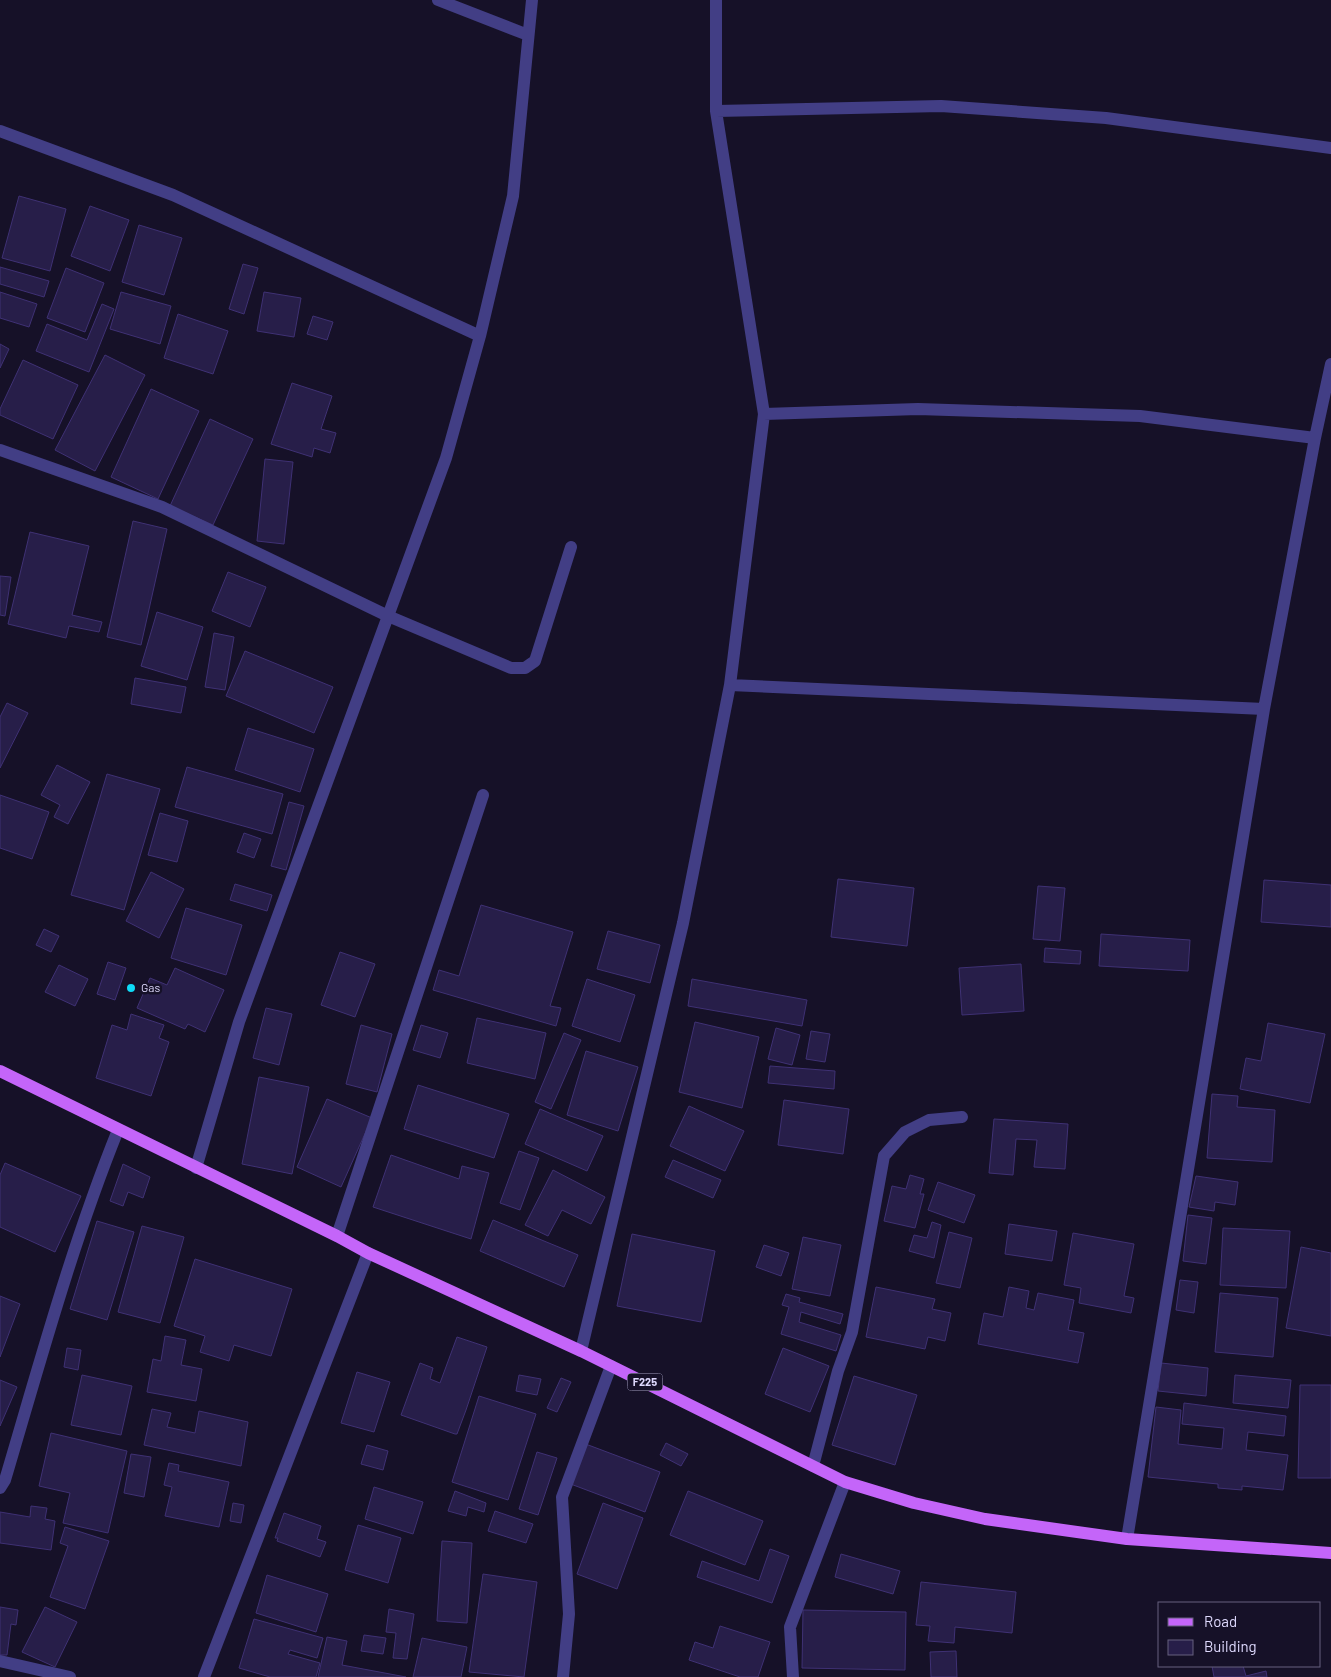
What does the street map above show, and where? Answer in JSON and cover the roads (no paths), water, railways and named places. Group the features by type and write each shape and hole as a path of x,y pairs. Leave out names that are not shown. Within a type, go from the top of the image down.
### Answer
{"main road":[{"name":"F225","path":"0,1071 368,1253 582,1351 845,1482 914,1502 985,1519 1127,1539 1331,1553"}],"street":[{"path":"438,0 528,34"},
{"path":"196,1168 239,1022 446,458 480,336 513,196 532,0"},
{"path":"582,1351 683,923 730,685 764,414 716,111 716,0"},
{"path":"716,111 941,106 1106,118 1331,148"},
{"path":"0,130 173,195 480,336"},
{"path":"1127,1539 1264,709 1315,438 1331,364"},
{"path":"764,414 918,409 1140,416 1315,438"},
{"path":"0,450 162,507 388,616 511,668 525,668 535,661 571,548"},
{"path":"730,685 1264,709"},
{"path":"337,1236 483,795"},
{"path":"813,1466 838,1371 852,1332 884,1156 905,1132 928,1120 962,1117"},
{"path":"0,1488 6,1480 60,1294 93,1192 118,1130"},
{"path":"204,1677 368,1253"},
{"path":"563,1677 569,1614 562,1497 611,1366"},
{"path":"793,1677 790,1627 845,1482"},
{"path":"0,1661 70,1677"}],"place":[{"name":"Gas","path":"131,988"}]}
